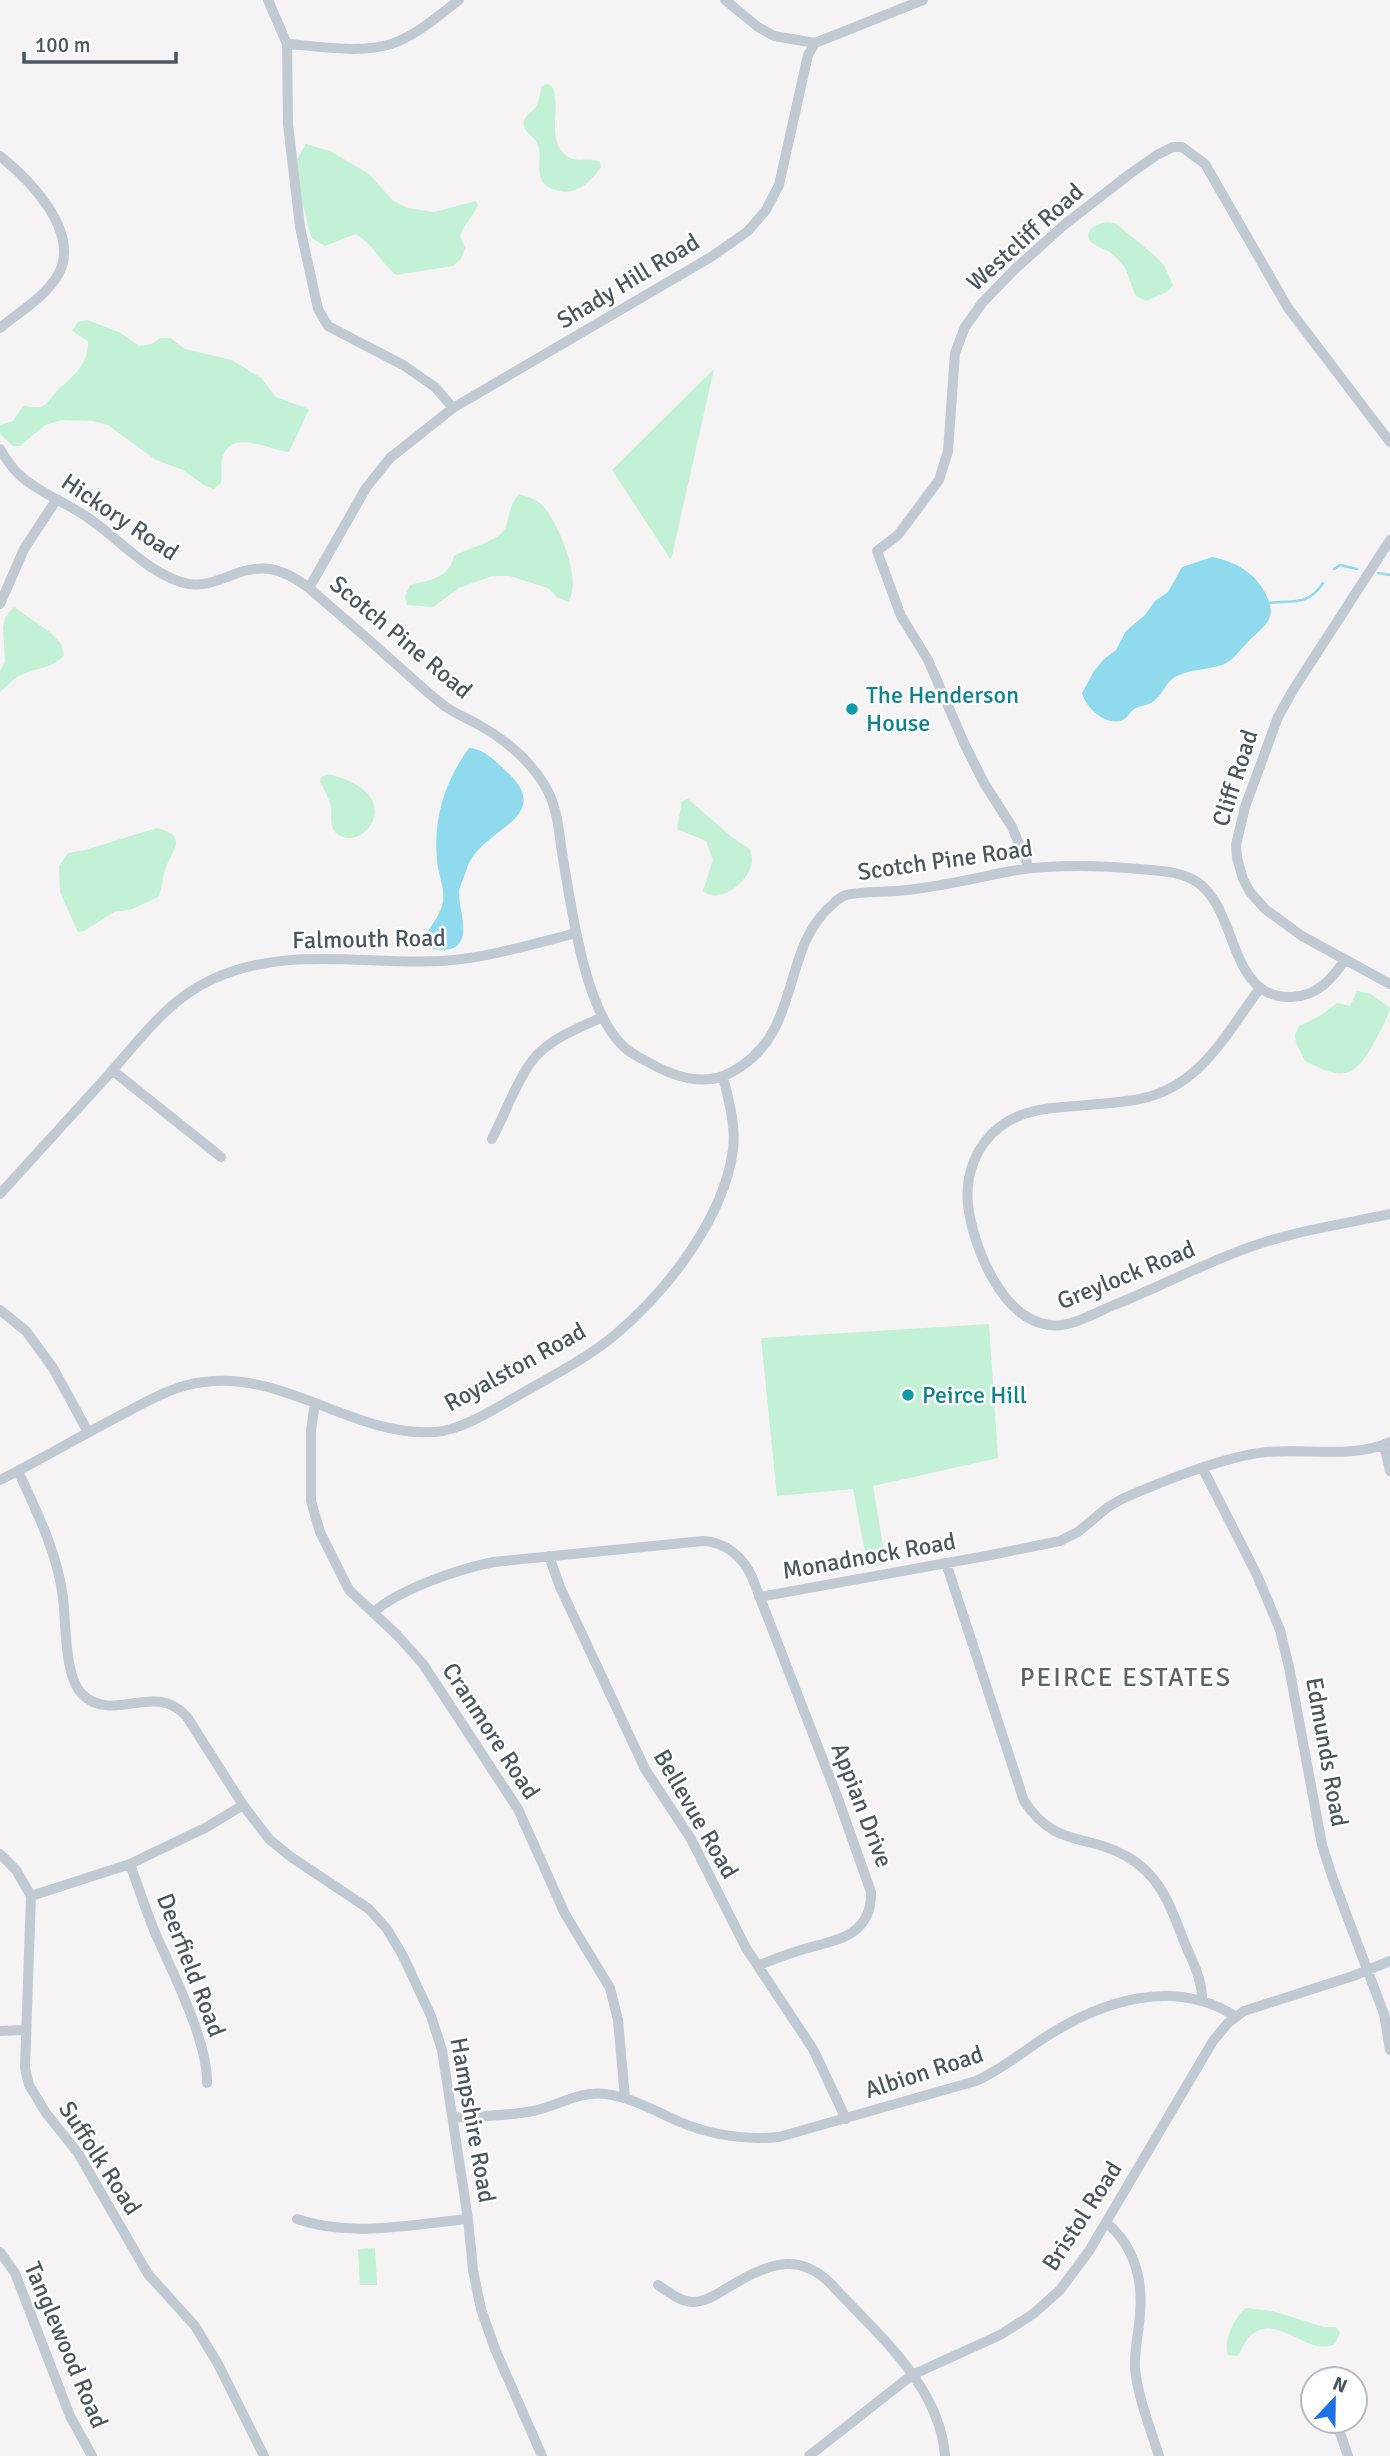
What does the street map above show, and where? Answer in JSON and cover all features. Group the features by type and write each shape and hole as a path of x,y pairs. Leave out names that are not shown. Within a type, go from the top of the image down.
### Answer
{"street":[{"path":"268,0 288,44 288,124 300,226 318,309 328,326 403,365 435,387 453,408"},
{"path":"288,44 369,48 392,44 415,32 459,0"},
{"path":"725,0 758,27 774,36 815,43 923,0"},
{"name":"Shady Hill Road","path":"309,588 373,479 390,458 453,408 711,257 748,231 766,210 779,185 808,55 815,43"},
{"name":"Westcliff Road","path":"1029,868 1012,827 984,783 965,745 928,660 901,616 877,551 898,534 939,480 948,451 955,353 965,327 982,303 1064,225 1157,155 1174,147 1182,147 1205,164 1289,307 1329,364 1390,442"},
{"path":"0,156 37,192 57,222 64,248 60,272 44,292 0,328"},
{"name":"Hickory Road","path":"0,450 11,467 26,481 87,516 148,564 180,581 210,584 234,574 261,568 279,569 291,574 309,588"},
{"path":"0,604 23,549 57,499"},
{"name":"Cliff Road","path":"1390,540 1278,717 1244,807 1237,839 1237,858 1241,873 1259,903 1294,931 1390,984"},
{"name":"Scotch Pine Road","path":"309,588 448,709 480,725 512,746 547,788 556,812 576,933 603,1017 621,1045 665,1072 695,1080 723,1077 742,1067 764,1048 783,1011 797,964 817,918 845,895 908,890 1029,868 1090,865 1171,872 1194,881 1216,901 1245,970 1260,988"},
{"name":"Falmouth Road","path":"0,1194 170,1006 211,980 250,966 317,958 443,961 487,954 576,933"},
{"path":"1260,988 1282,997 1309,994 1326,983 1345,960"},
{"name":"Greylock Road","path":"1260,988 1212,1056 1195,1073 1176,1086 1135,1100 1031,1111 1013,1118 991,1134 973,1163 968,1193 973,1232 988,1268 1022,1314 1041,1323 1061,1325 1157,1288 1254,1246 1298,1233 1390,1214"},
{"path":"492,1139 536,1056 571,1030 603,1017"},
{"path":"113,1070 221,1157"},
{"name":"Royalston Road","path":"0,1480 164,1392 204,1382 227,1380 256,1384 391,1429 405,1431 442,1431 464,1423 520,1394 614,1336 668,1281 693,1246 718,1201 733,1148 732,1113 723,1077"},
{"path":"0,1310 26,1331 53,1368 88,1433"},
{"name":"Cranmore Road","path":"315,1403 311,1464 314,1519 345,1585 404,1642 429,1671 518,1809 565,1914 610,1988 618,2020 625,2098"},
{"path":"1387,1444 1390,1471"},
{"name":"Monadnock Road","path":"373,1613 398,1595 474,1566 549,1556 711,1542 729,1549 743,1561 759,1597 1065,1539 1117,1502 1243,1456 1264,1452 1361,1450 1387,1444"},
{"name":"Edmunds Road","path":"1203,1469 1257,1575 1280,1630 1322,1845 1384,2014 1390,2050"},
{"name":"Hampshire Road","path":"18,1471 47,1534 57,1568 63,1595 65,1633 74,1681 79,1691 93,1702 106,1705 158,1701 176,1707 187,1717 243,1805 279,1848 363,1905 391,1934 437,2030 444,2058 473,2270 488,2332 542,2456"},
{"name":"Bellevue Road","path":"549,1556 560,1587 645,1769 691,1839 737,1933 808,2040 846,2119"},
{"path":"946,1563 1024,1801 1041,1821 1060,1834 1122,1854 1151,1875 1176,1918 1200,1983 1202,2001"},
{"name":"Appian Drive","path":"758,1966 848,1936 865,1918 871,1896 863,1866 759,1597"},
{"path":"0,1854 16,1870 31,1896 130,1864 207,1827 243,1805"},
{"name":"Deerfield Road","path":"130,1864 152,1926 189,2011 207,2072 207,2083"},
{"name":"Suffolk Road","path":"31,1896 25,2030 25,2068 29,2085 46,2113 78,2153 148,2274 195,2326 218,2364 264,2456"},
{"path":"1235,2016 1390,1961"},
{"name":"Albion Road","path":"453,2118 524,2113 586,2094 608,2094 625,2098 696,2128 746,2138 787,2135 982,2078 1057,2030 1120,2003 1159,1995 1202,2001 1235,2016"},
{"name":"Bristol Road","path":"809,2456 912,2375 993,2339 1033,2314 1060,2290 1075,2272 1106,2222 1213,2041 1235,2016"},
{"path":"0,2032 25,2030"},
{"path":"297,2220 314,2225 361,2228 468,2219"},
{"path":"1106,2222 1123,2239 1136,2266 1140,2314 1135,2370 1142,2403 1159,2456"},
{"name":"Tanglewood Road","path":"0,2252 15,2273 70,2416 92,2456"},
{"path":"658,2285 679,2298 697,2302 708,2299 766,2267 786,2264 807,2268 830,2283 912,2375 938,2420 945,2456"},
{"path":"1341,2435 1348,2456"}],"green space":[{"path":"551,85 554,93 555,132 561,150 572,159 600,162 601,167 592,178 576,190 563,192 546,186 540,172 539,147 524,126 525,118 537,104 541,87"},
{"path":"306,144 330,151 369,174 393,201 408,208 434,212 476,201 478,205 460,236 465,248 461,259 453,266 396,275 356,234 325,246 312,238 294,175 296,162"},
{"path":"1106,222 1115,223 1164,265 1173,285 1167,292 1146,301 1136,296 1122,264 1110,252 1093,244 1089,239 1091,229"},
{"path":"87,320 119,332 139,346 152,344 160,338 170,338 185,349 232,360 261,378 276,397 309,409 289,452 253,443 235,443 223,456 221,483 214,489 183,470 156,460 108,425 93,421 62,420 45,425 20,446 13,446 0,434 0,425 13,421 23,406 45,405 83,364 88,341 72,331 78,322"},
{"path":"714,369 671,560 612,470"},
{"path":"519,494 543,506 562,539 573,581 568,602 558,598 548,588 510,576 492,576 459,588 433,607 407,605 405,597 410,585 438,577 448,569 454,556 501,534"},
{"path":"14,607 51,633 61,644 64,655 50,665 20,676 0,692 0,671 5,662 3,627 5,617"},
{"path":"328,774 354,783 369,795 374,808 373,820 367,830 357,836 346,838 336,833 332,827 331,807 320,781 321,777"},
{"path":"688,799 733,838 750,849 752,861 746,876 734,889 726,893 710,895 703,891 713,860 706,841 677,829 682,801"},
{"path":"157,828 167,831 176,839 158,897 130,910 114,912 78,932 60,892 59,866 68,853"},
{"path":"1357,991 1371,994 1390,1008 1362,1062 1355,1069 1339,1073 1305,1061 1296,1043 1295,1034 1299,1026 1320,1016 1337,1003 1350,1006"},
{"name":"Peirce Hill","path":"989,1324 998,1458 873,1486 886,1564 868,1568 853,1489 777,1496 761,1338"},
{"path":"375,2248 377,2285 360,2285 358,2249"},
{"path":"1246,2308 1272,2311 1324,2327 1336,2327 1340,2333 1335,2344 1325,2347 1281,2331 1260,2330 1249,2337 1237,2356 1228,2355 1227,2343 1231,2329"}],"water":[{"path":"1212,557 1235,564 1254,578 1269,601 1271,609 1268,622 1229,661 1175,677 1154,701 1134,709 1123,720 1110,721 1098,715 1088,705 1082,693 1094,671 1116,650 1126,631 1145,615 1155,601 1168,592 1182,567"},
{"path":"469,748 484,753 505,770 519,786 524,800 520,812 475,854 467,868 459,894 463,928 461,941 453,948 434,949 421,945 443,902 436,844 439,815 447,787"}],"waterway":[{"path":"1334,569 1340,565 1357,569"},
{"path":"1378,573 1390,575"},
{"path":"1267,603 1305,599 1323,583"}],"place":[{"name":"The Henderson House","path":"852,709"},
{"name":"Peirce Hill","path":"908,1395"}],"district":[{"name":"PEIRCE ESTATES","path":"1126,1677"}]}
